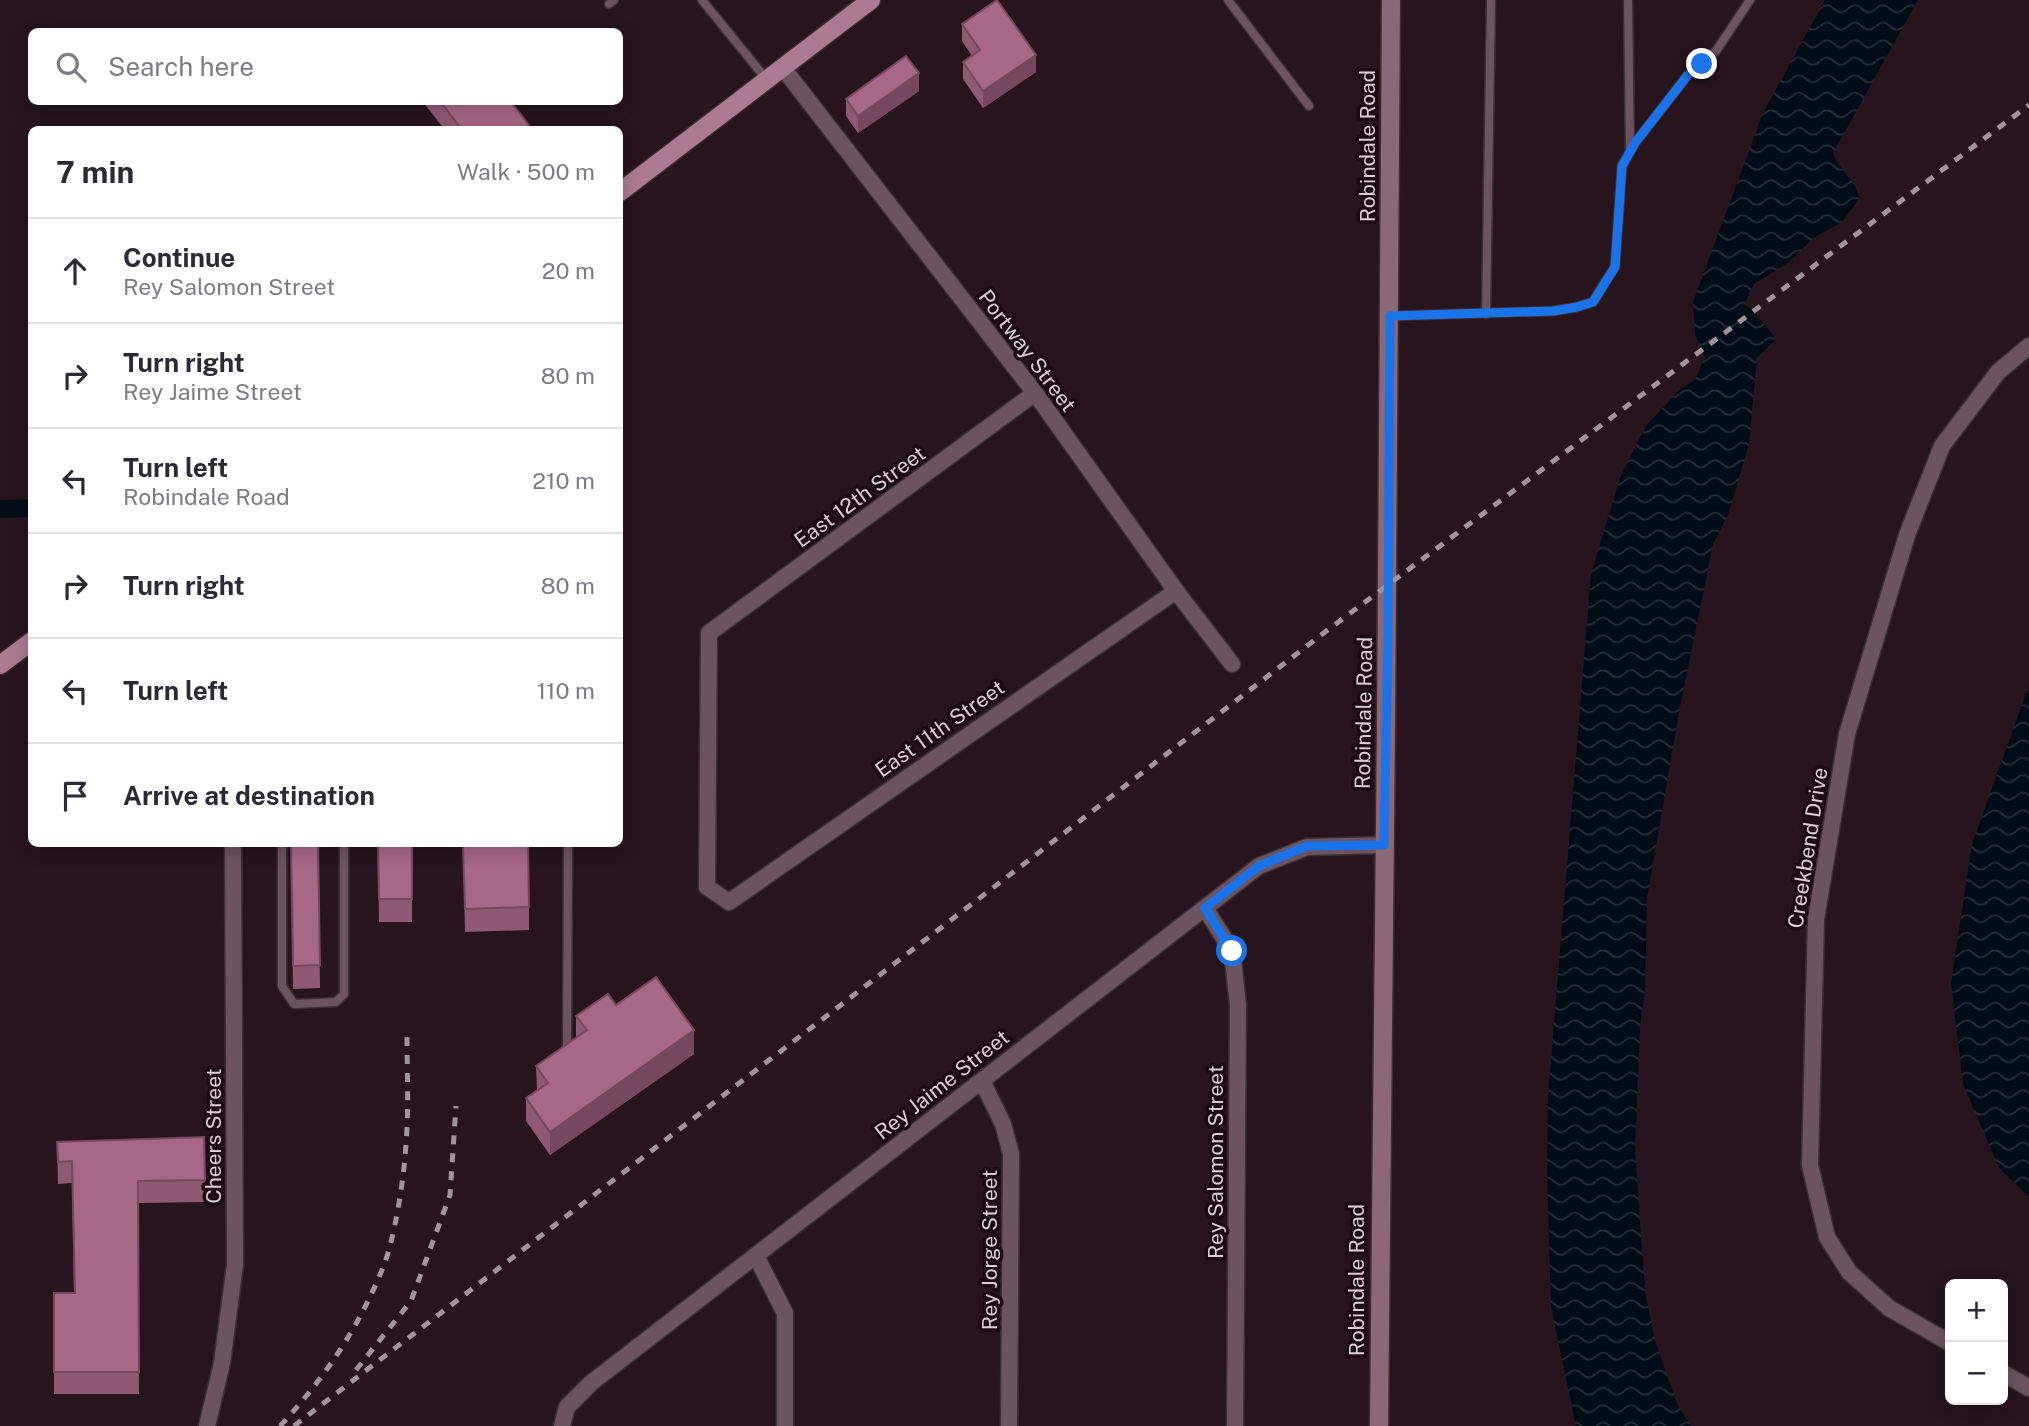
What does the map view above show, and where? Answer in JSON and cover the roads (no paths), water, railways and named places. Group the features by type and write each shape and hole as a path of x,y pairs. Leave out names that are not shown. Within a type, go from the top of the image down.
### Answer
{"main road":[{"path":"623,190 871,0"},
{"path":"0,665 28,644"}],"street":[{"name":"Robindale Road","path":"1379,1426 1388,638 1391,0"},
{"name":"Portway Street","path":"783,68 1035,393 1176,591 1232,664"},
{"name":"Creekbend Drive","path":"1948,1342 1889,1308 1849,1272 1827,1237 1810,1166 1816,919 1847,734 1907,535 1942,446 1998,372 2029,346"},
{"name":"East 12th Street","path":"729,902 707,887 709,634 1035,393"},
{"name":"East 11th Street","path":"729,902 1176,591"},
{"name":"Rey Jaime Street","path":"562,1426 567,1407 591,1383 1259,866 1307,846 1384,845"},
{"name":"Cheers Street","path":"207,1426 222,1363 235,1265 233,847"},
{"name":"Rey Salomon Street","path":"1205,908 1232,951 1238,1005 1235,1426"},
{"name":"Rey Jorge Street","path":"982,1081 1003,1124 1011,1154 1009,1426"},
{"path":"755,1256 785,1313 785,1426"},
{"path":"2008,1376 2029,1388"}],"lane":[{"path":"702,0 767,80"},
{"path":"1227,0 1309,106"},
{"path":"1486,314 1491,0"},
{"path":"1628,0 1630,152"},
{"path":"1390,316 1553,311 1593,302 1615,267 1622,166 1687,76 1716,51 1750,0"},
{"path":"282,847 282,986 294,1004 336,1002 344,994 344,847"},
{"path":"567,1053 568,847"}],"water":[{"path":"1825,0 1918,0 1833,153 1855,187 1859,199 1842,222 1815,237 1789,262 1754,284 1744,305 1752,309 1776,339 1757,358 1749,444 1728,515 1713,544 1680,707 1647,898 1645,991 1640,1027 1635,1149 1645,1291 1655,1341 1678,1406 1691,1426 1576,1426 1551,1307 1548,1097 1591,574 1620,478 1646,426 1679,390 1695,380 1705,357 1695,335 1693,302 1763,113"},
{"path":"2029,685 2029,1197 1999,1168 1963,1084 1951,983 1972,844"}],"waterway":[{"path":"0,509 28,508"}],"railway":[{"path":"294,1426 1329,629 2029,105"},
{"path":"280,1426 311,1391 351,1333 387,1257 405,1158 407,1037"},
{"path":"356,1370 411,1301 450,1195 456,1106"}]}
